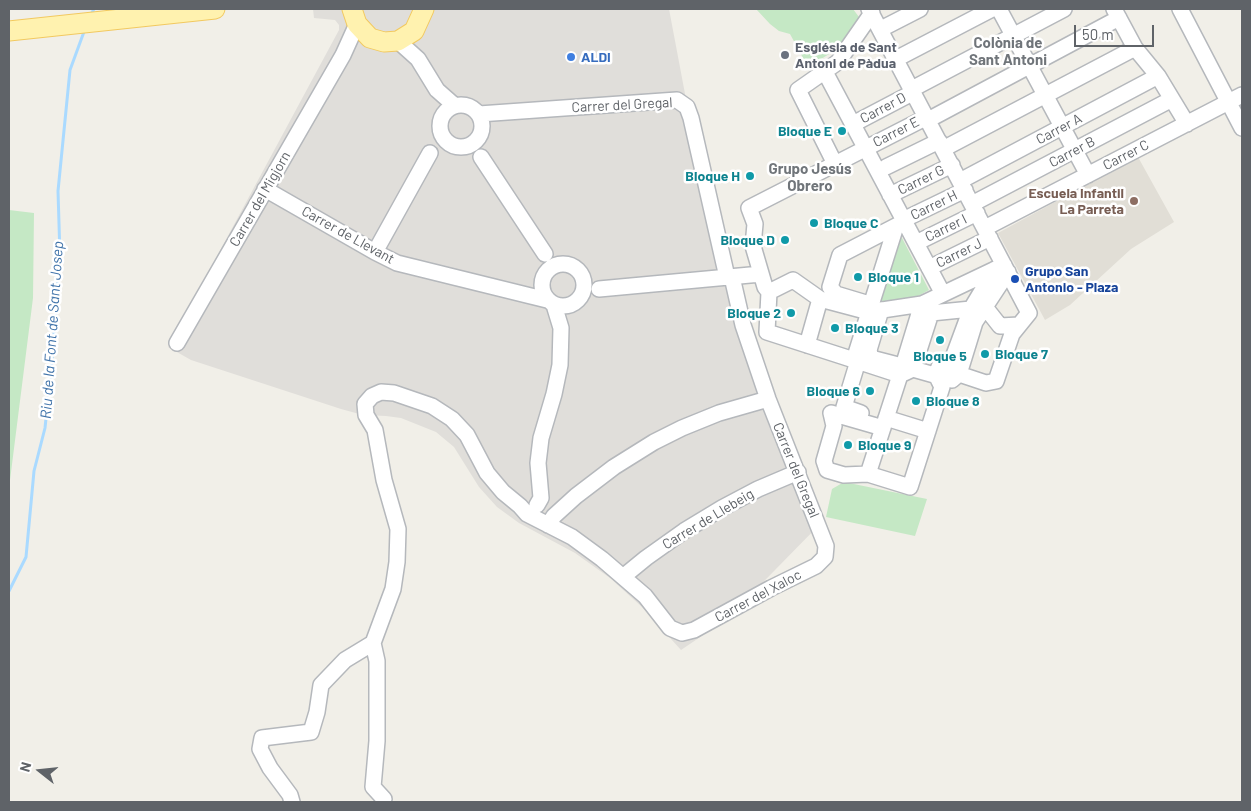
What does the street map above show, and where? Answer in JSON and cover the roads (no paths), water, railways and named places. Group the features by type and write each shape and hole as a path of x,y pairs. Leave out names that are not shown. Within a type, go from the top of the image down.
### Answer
{"main road":[{"path":"9,31 215,9"},
{"path":"352,13 370,38 384,42 398,41 414,31 424,9"}],"street":[{"path":"881,29 920,9"},
{"path":"896,59 992,9"},
{"path":"999,9 1088,175"},
{"name":"Carrer D","path":"853,124 1013,35 1064,9"},
{"path":"1180,9 1236,99 1242,128"},
{"path":"835,164 798,90 838,62 871,11 987,233 1002,269 1029,313 1012,334 996,381 986,383 959,374"},
{"name":"Carrer del Migjorn","path":"177,344 342,55 352,13"},
{"path":"1117,14 1135,48 1158,76 1187,124"},
{"name":"Carrer E","path":"761,274 753,246 755,224 749,208 1029,66 1117,14"},
{"path":"414,31 418,59"},
{"name":"Carrer del Migjorn","path":"342,55 370,38"},
{"path":"398,41 418,59 449,109"},
{"path":"886,167 941,145 1045,96 1135,48"},
{"path":"825,72 890,195 901,222 916,243 943,294"},
{"name":"Carrer A","path":"962,185 1062,127 1158,76"},
{"name":"Carrer B","path":"974,209 1074,151 1172,99"},
{"name":"Carrer C","path":"987,233 1088,175 1236,99"},
{"name":"Carrer del Gregal","path":"476,131 500,113 662,100 677,100 687,107 742,325 768,399 798,472 826,550"},
{"path":"476,131 459,147 444,137 439,125 449,109 465,104 471,106 476,131 481,157 554,267"},
{"path":"375,252 430,154 444,137"},
{"name":"Carrer G","path":"890,195 952,165"},
{"name":"Carrer H","path":"901,222 872,302 866,303 836,294 830,286 840,255 901,222 962,185"},
{"name":"Carrer de Llevant","path":"265,189 397,263 521,294 553,300"},
{"name":"Carrer I","path":"916,243 974,209"},
{"name":"Carrer J","path":"929,268 987,233"},
{"path":"540,511 538,463 540,438 554,394 560,365 560,328 553,300 542,281 554,267 572,266 581,274 583,288 573,304 553,300"},
{"path":"769,292 793,280 820,299 875,311 922,304 1002,269"},
{"path":"928,432 885,422 831,413 834,426 824,461 827,470 844,475 868,474 910,487 928,432 942,387 936,375 939,367 946,367 952,363 978,308 1002,269"},
{"path":"583,288 599,289 761,274 765,287 769,292 768,332 856,361 907,372 936,375 952,380 959,374 978,308"},
{"path":"807,344 820,299"},
{"path":"875,311 868,350 871,358 898,365 904,363 922,304"},
{"path":"868,474 885,422 931,313 978,308 1000,326 1019,325"},
{"path":"875,311 856,361 844,407 885,422"},
{"path":"384,799 373,787 377,731 377,661 373,643 393,589 397,562 398,529 384,480 375,430 366,415 365,404 372,396 380,392 394,393 432,406 452,419 467,435 487,473 503,492 540,511 624,576"},
{"path":"540,511 654,442 685,426 719,413 768,399"},
{"name":"Carrer de Llebeig","path":"624,576 646,558 714,512 758,489 798,472"},
{"name":"Carrer del Xaloc","path":"624,576 645,596 670,628 682,634 694,630 816,566 825,557 826,550"},
{"path":"292,802 290,795 270,768 260,749 262,738 311,732 318,712 321,685 345,660 373,643"}],"waterway":[{"name":"Riu de la Font de Sant Josep","path":"90,16 94,9"},
{"name":"Riu de la Font de Sant Josep","path":"9,591 26,557 34,471 45,428 60,256 58,191 70,70 85,29"}],"place":[{"name":"Església de Sant Antoni de Pàdua","path":"785,55"},
{"name":"ALDI","path":"571,57"},
{"name":"Bloque E","path":"842,131"},
{"name":"Bloque H","path":"750,176"},
{"name":"Escuela Infantil La Parreta","path":"1134,201"},
{"name":"Bloque C","path":"814,223"},
{"name":"Bloque D","path":"785,240"},
{"name":"Bloque 1","path":"858,277"},
{"name":"Grupo San Antonio - Plaza","path":"1015,279"},
{"name":"Bloque 2","path":"791,313"},
{"name":"Bloque 3","path":"835,328"},
{"name":"Bloque 5","path":"940,340"},
{"name":"Bloque 7","path":"985,354"},
{"name":"Bloque 6","path":"870,391"},
{"name":"Bloque 8","path":"916,401"},
{"name":"Bloque 9","path":"848,445"}],"district":[{"name":"Colònia de Sant Antoni","path":"1008,52"},
{"name":"Grupo Jesús Obrero","path":"810,178"}]}
